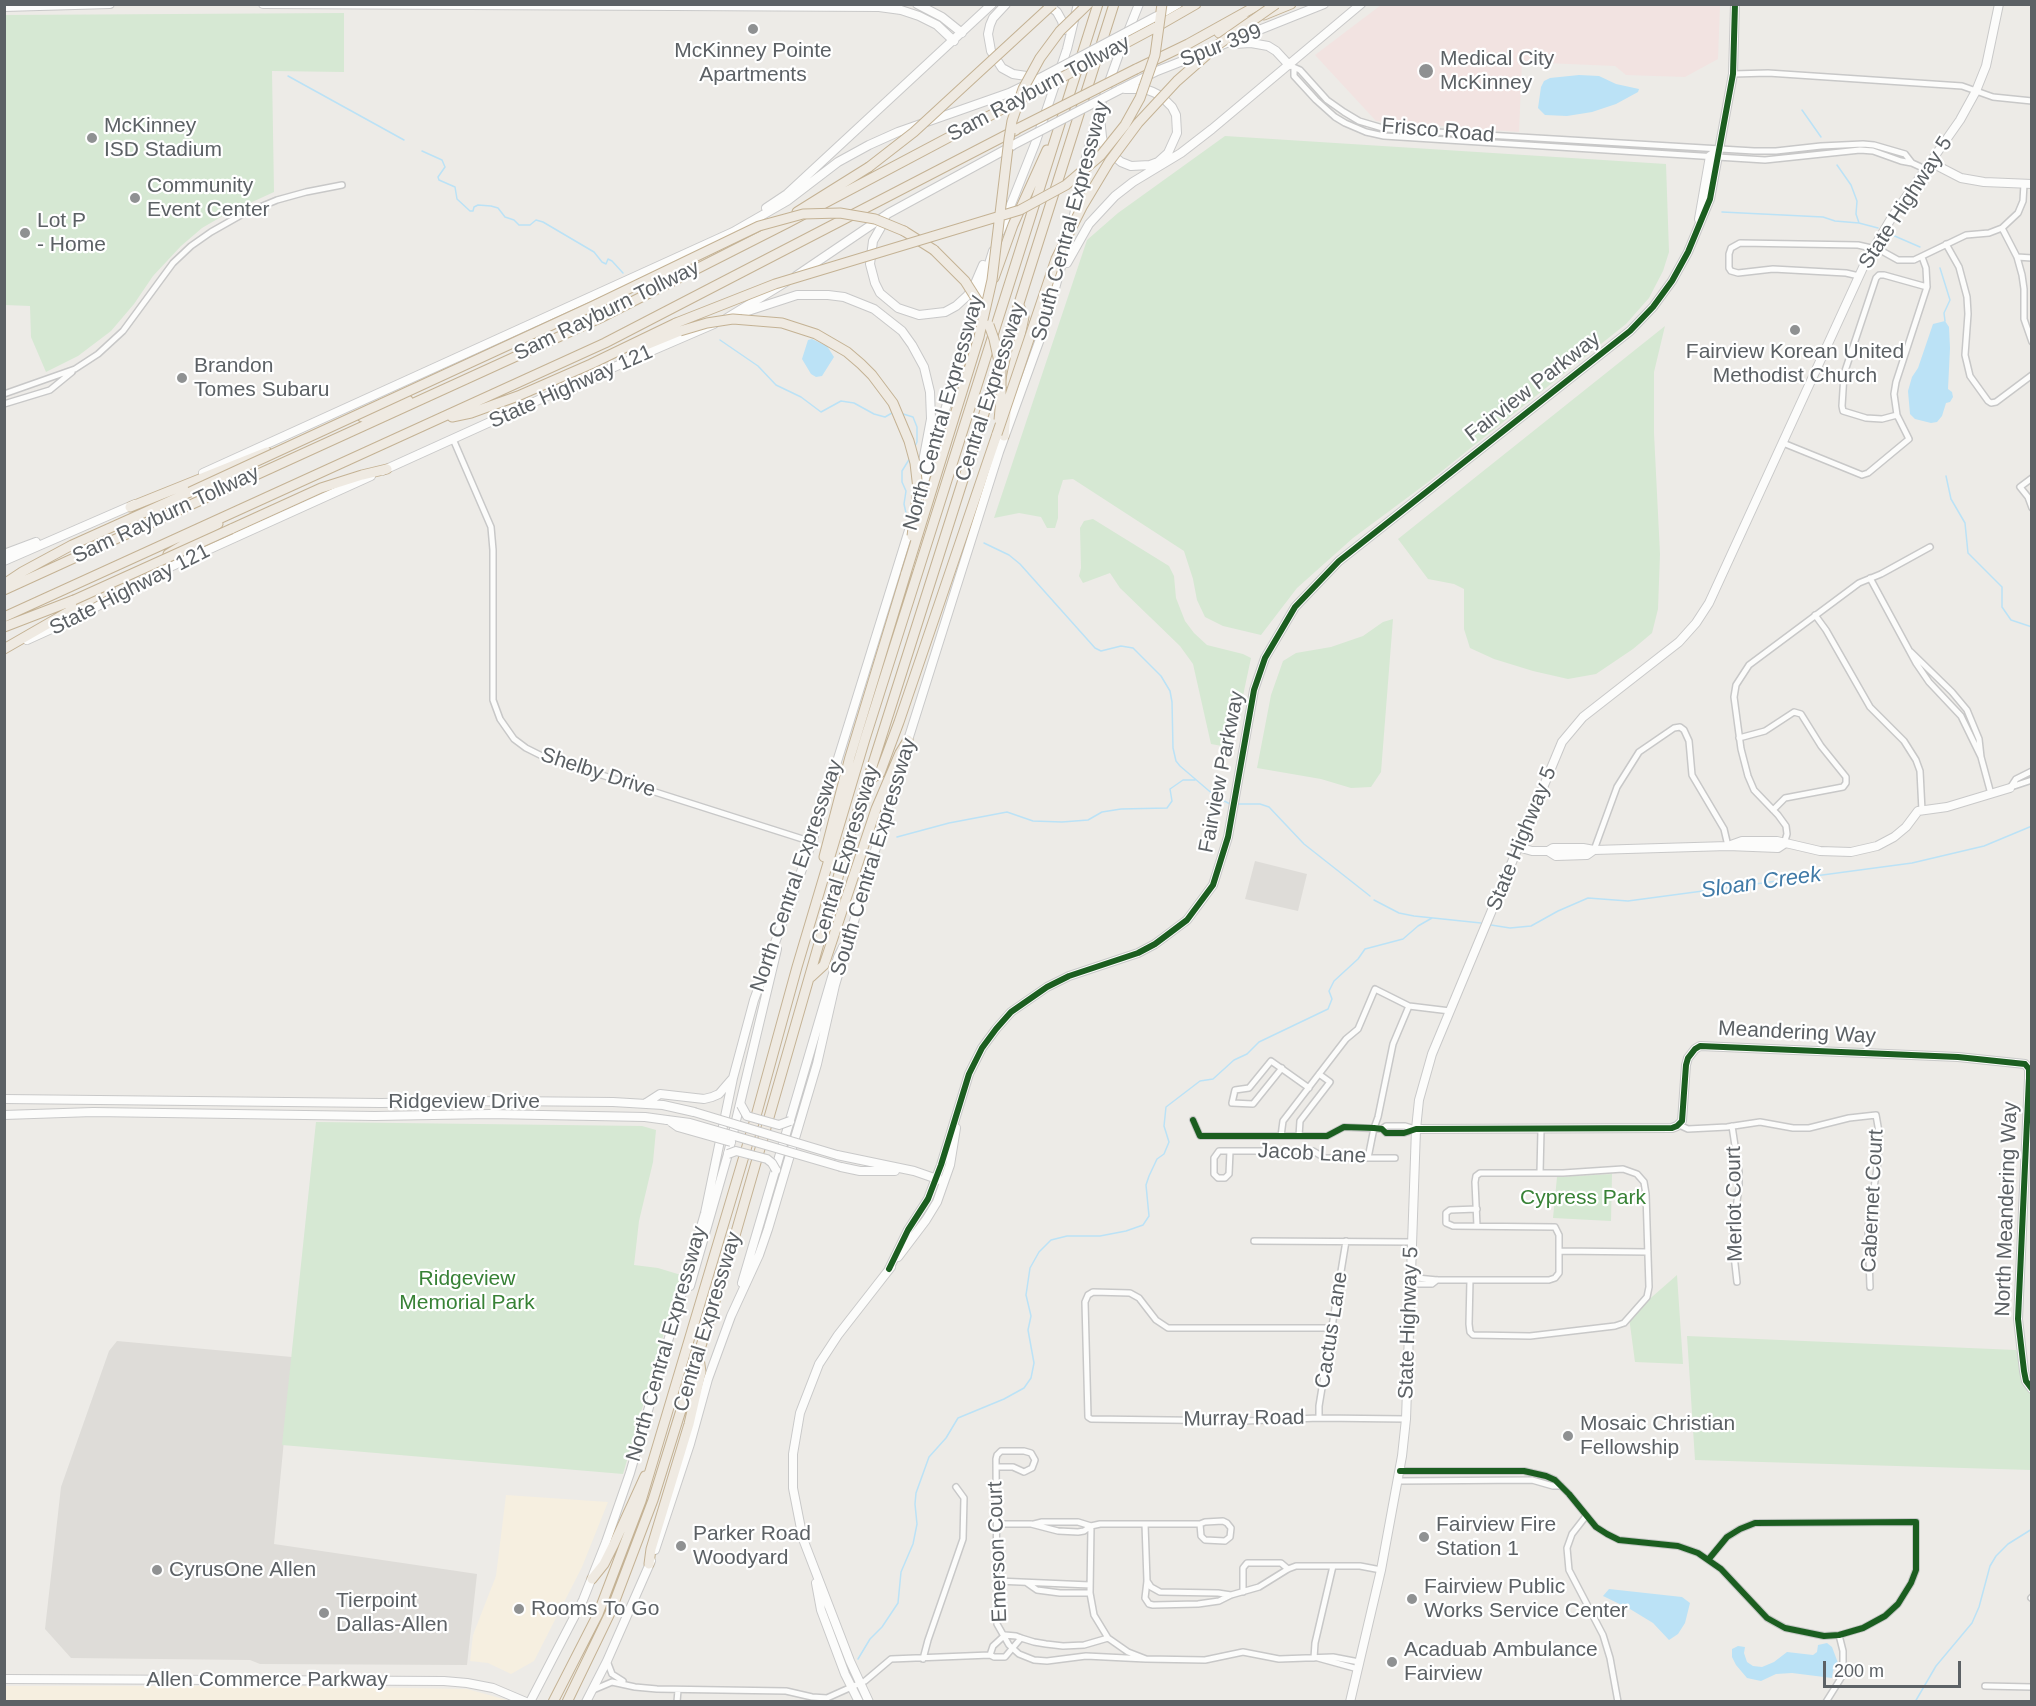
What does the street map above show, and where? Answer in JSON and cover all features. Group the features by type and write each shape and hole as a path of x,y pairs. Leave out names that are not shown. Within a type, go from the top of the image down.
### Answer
{"highway":[{"path":"757,237 869,167 914,132 1053,4"},
{"path":"797,967 850,757 979,337 993,270 1008,139 1017,107 1040,58 1060,31 1088,4"},
{"name":"Central Expressway","path":"554,1701 606,1593 634,1522 756,1116 797,967 865,739 1098,4"},
{"name":"Central Expressway","path":"567,1701 611,1611 653,1500 733,1243 839,872 1114,4"},
{"path":"438,420 471,413 775,284 1020,210 1059,190 1079,176 1101,155 1132,113 1152,68 1159,40 1162,4"},
{"name":"Sam Rayburn Tollway","path":"4,590 600,318 1029,95 1196,4"},
{"path":"1188,44 1260,4"},
{"path":"868,781 880,773 1001,435 1056,259 1082,207 1109,162 1138,123 1177,81 1218,45 1276,4"},
{"path":"1188,44 1291,4"},
{"name":"Sam Rayburn Tollway","path":"4,617 637,327 1017,129 1188,44"},
{"path":"957,371 1013,225 1043,155 1054,140"},
{"path":"4,584 72,545 539,331 759,226 781,218 803,214 859,215 890,225 934,250 960,275 984,311 994,339 1002,384 1001,435"},
{"path":"1001,435 1024,317 1019,305"},
{"path":"678,327 733,319 782,323 816,334 832,343 872,375 899,415 915,463 917,502 906,573"},
{"path":"130,507 232,465 395,404 436,393"},
{"path":"4,627 74,600 321,488 387,469"},
{"path":"4,649 211,530 229,515"},
{"path":"809,979 824,965 876,809 908,740"},
{"path":"649,1564 651,1549 689,1424 700,1372 698,1355"},
{"path":"592,1579 604,1564 638,1488 653,1461"}],"main road":[{"path":"4,7 110,4"},
{"path":"263,4 901,4"},
{"path":"917,4 942,17 962,33"},
{"path":"708,242 787,194 992,4"},
{"path":"1006,4 993,18 990,26 988,34 991,51 1002,68 1013,74 1037,79"},
{"path":"1047,4 1057,12 1062,21 1066,49"},
{"path":"1066,49 1078,4"},
{"name":"South Central Expressway","path":"586,1701 607,1661 649,1564 667,1516 708,1379 731,1316 759,1255 814,1075 851,932 1001,435 1044,328 1060,275 1085,161 1099,110 1139,4"},
{"path":"4,561 130,507 733,232 787,201 838,162 869,145 898,132 988,102 1037,79 1178,4"},
{"name":"Spur 399","path":"1119,90 1157,71 1324,4"},
{"path":"1060,275 1080,237 1114,196 1181,153 1291,66 1361,4"},
{"name":"Fairview Parkway","path":"889,1269 908,1230 928,1199 969,1074 982,1048 1003,1021 1020,1005 1047,987 1069,976 1138,954 1170,934 1187,920 1213,885 1228,837 1254,690 1265,658 1281,627 1302,598 1339,561 1630,331 1653,307 1671,281 1710,199 1716,154 1733,74 1735,4"},
{"name":"State Highway 5","path":"1350,1701 1381,1570 1400,1471 1406,1419 1419,1100 1425,1077 1450,1011 1557,752 1571,730 1587,713 1673,648 1705,610 1859,276 1892,217 1960,120 1976,91 1986,66 1999,4"},
{"path":"882,5 919,16 937,25 954,41"},
{"path":"1220,46 1260,44 1276,51 1291,66"},
{"name":"North Central Expressway","path":"528,1701 575,1617 592,1579 630,1473 705,1213 733,1078 754,1000 812,842 912,523 973,310 992,252 1035,144 1066,49"},
{"path":"1099,110 1102,137 1109,153 1114,158 1131,166 1158,162 1175,142 1176,115 1172,107 1161,96 1131,86"},
{"name":"State Highway 121","path":"4,649 80,616 159,572 731,316 770,293 889,213 1119,90"},
{"path":"1928,165 1961,178 1984,182 2028,184"},
{"path":"889,213 873,241 870,252 871,273 880,293 888,302 909,313 932,315 956,306 967,296 984,262 992,252"},
{"path":"731,316 791,297 828,294 844,297 874,309 902,331 924,367 932,407 912,523"},
{"path":"4,554 57,537"},
{"path":"1518,847 1532,851 1548,851 1553,848 1594,850 1728,846 1742,841 1777,842 1820,851 1851,852 1877,846 1894,837 1918,812 1947,807 2010,788"},
{"path":"667,1349 676,1329 728,1154 783,924"},
{"path":"731,1316 838,957 851,932"},
{"name":"Meandering Way","path":"1679,1125 1683,1118 1686,1065 1690,1053 1700,1046 1958,1057 2018,1062 2026,1065"},
{"name":"North Meandering Way","path":"2026,1065 2029,1078 2018,1319 2024,1371 2031,1389"},
{"path":"646,1103 660,1094 704,1099 712,1097 720,1094 733,1078"},
{"name":"Ridgeview Drive","path":"4,1099 646,1103 663,1105 856,1160 914,1171 945,1182"},
{"name":"Fairview Parkway","path":"869,1701 841,1665 821,1610 813,1566 800,1525 793,1488 794,1447 798,1419 819,1364 838,1335 926,1220 945,1182 953,1153 960,1100"},
{"path":"306,1115 307,1102"},
{"path":"560,1115 561,1102"},
{"path":"741,1105 747,1116 779,1125 790,1121"},
{"name":"Ridgeview Drive","path":"4,1115 83,1112 645,1117 690,1123 732,1139 860,1171 914,1171"},
{"path":"1416,1130 1672,1128 1679,1125"},
{"path":"728,1154 736,1150 767,1159 776,1170"},
{"name":"Allen Commerce Parkway","path":"4,1679 440,1681 487,1687 528,1701"},
{"name":"Fairview Parkway","path":"856,1685 860,1701"}],"street":[{"name":"Frisco Road","path":"1291,66 1300,70 1327,100 1344,112 1385,132 1630,143 1716,154"},
{"path":"1733,74 1768,73 1951,85 1962,86 2002,99 2031,101"},
{"path":"1385,132 1516,145 1716,154 1765,159 1843,151 1873,152 1901,161 1928,165"},
{"path":"1516,137 1516,145"},
{"path":"1630,143 1630,151"},
{"path":"1716,154 1857,144 1874,145 1905,154 1912,163"},
{"path":"1816,146 1817,153"},
{"path":"1859,276 1846,273 1773,269 1738,273 1729,268 1729,254 1731,248 1740,243 1858,245 1874,248 1898,260 1914,260 1966,235 1989,233 2002,228 2014,219 2028,184"},
{"path":"4,404 50,390 105,348 123,331 170,267 204,237 232,220 267,204 296,194 342,185"},
{"path":"2023,201 2031,201"},
{"path":"2002,228 2017,257 2024,290 2026,329 2031,342"},
{"path":"1946,244 1959,267 1967,297 1965,355 1970,376 1991,403 1996,402 2031,375"},
{"path":"1783,443 1862,475 1868,473 1909,439 1897,415 1894,394 1927,287 1926,268 1922,257"},
{"path":"2017,257 2031,258"},
{"path":"1897,415 1882,419 1866,418 1843,411 1844,374 1876,278 1879,275 1927,287"},
{"path":"2024,309 2031,304"},
{"path":"4,394 75,369"},
{"name":"Shelby Drive","path":"453,439 491,527 493,700 500,719 514,739 542,756 812,842"},
{"path":"2031,478 2020,487 2028,497 2031,508"},
{"path":"1784,844 1787,834 1786,826 1754,790 1748,776 1739,738 1734,697 1736,685 1749,665 1859,583 1930,547"},
{"path":"1870,578 1916,663 1929,682 1960,716 1981,757"},
{"path":"1815,615 1870,706 1904,741 1916,760 1920,778 1922,811"},
{"path":"1911,652 1967,710 1979,739 1981,757 1991,794"},
{"path":"1739,738 1765,731 1794,712 1801,714 1821,746 1846,777 1843,787 1785,798 1773,810"},
{"path":"1594,850 1617,787 1639,752 1674,728 1680,727 1689,741 1692,775 1724,829 1728,846"},
{"path":"2010,788 2016,780 2031,771"},
{"path":"2010,788 2031,780"},
{"path":"1281,1136 1283,1121 1346,1039 1358,1029 1375,989 1409,1006 1450,1011"},
{"path":"1368,1158 1393,1044 1409,1006"},
{"path":"1282,1068 1253,1104 1232,1103 1235,1090 1249,1088 1271,1061 1282,1068 1309,1088"},
{"path":"1299,1136 1300,1121 1330,1082 1319,1074"},
{"name":"Cabernet Court","path":"1732,1126 1760,1122 1793,1128 1809,1128 1849,1118 1876,1115 1879,1132 1878,1161 1868,1228 1870,1287"},
{"path":"1193,1120 1200,1136 1328,1136 1344,1127 1382,1129 1386,1126 1404,1126 1416,1130"},
{"path":"1679,1125 1688,1129 1732,1126"},
{"name":"Merlot Court","path":"1732,1126 1739,1172 1733,1227 1737,1282"},
{"path":"1540,1173 1541,1130"},
{"path":"1224,1136 1227,1151"},
{"name":"Jacob Lane","path":"1227,1151 1229,1174 1225,1178 1218,1178 1214,1174 1214,1158 1219,1150 1313,1151 1325,1158 1395,1158"},
{"path":"1470,1280 1470,1332 1473,1335 1530,1336 1615,1326 1623,1323 1647,1297 1646,1194 1644,1182 1637,1174 1623,1169 1480,1173 1476,1176 1475,1182 1477,1226"},
{"path":"1411,1281 1417,1278 1549,1280 1555,1278 1559,1273 1559,1235 1555,1227 1453,1226 1446,1223 1446,1213 1450,1210 1477,1209"},
{"path":"1254,1241 1412,1242"},
{"name":"Cactus Lane","path":"1319,1418 1346,1241"},
{"path":"1559,1251 1648,1252"},
{"name":"Murray Road","path":"1332,1328 1168,1328 1156,1320 1139,1298 1130,1293 1098,1290 1088,1295 1085,1302 1088,1417 1091,1419 1245,1421 1319,1418 1406,1419"},
{"name":"Emerson Court","path":"996,1467 1013,1467 1024,1472 1032,1468 1035,1460 1028,1452 1002,1451 997,1455 996,1467 997,1624 1002,1636 1012,1649 1027,1658 1041,1661 1086,1656 1205,1660 1243,1652 1279,1659 1333,1657 1358,1665"},
{"path":"1400,1471 1535,1472 1555,1480 1596,1527 1619,1540 1678,1546 1698,1553 1708,1560 1721,1569 1767,1618 1801,1633 1824,1636 1839,1635 1863,1628 1885,1616 1898,1604 1916,1570 1916,1522 1755,1523 1727,1537 1708,1560"},
{"path":"1398,1480 1532,1480 1552,1486 1561,1486"},
{"path":"923,1659 963,1539 964,1498 956,1487"},
{"path":"1586,1516 1572,1534 1567,1548 1569,1570 1603,1635 1611,1662 1618,1701"},
{"path":"997,1524 1078,1522 1091,1526 1227,1523 1231,1528 1230,1537 1225,1541 1205,1540 1201,1536 1200,1524"},
{"path":"1031,1524 1058,1531 1078,1532 1091,1526"},
{"path":"1145,1524 1147,1581 1145,1598 1149,1604 1153,1605 1219,1601 1231,1595 1260,1587 1288,1569 1303,1565 1360,1566 1381,1570"},
{"path":"1091,1526 1090,1593 1094,1615 1108,1638 1128,1652 1146,1659"},
{"path":"1243,1592 1243,1568 1247,1563 1281,1563 1288,1569"},
{"path":"1316,1659 1315,1643 1333,1566"},
{"path":"997,1581 1090,1585"},
{"path":"1147,1581 1151,1587 1160,1592 1231,1595"},
{"path":"1027,1583 1037,1590 1090,1593"},
{"path":"1827,1701 1840,1678 1843,1667 1839,1635"},
{"name":"Emerson Court","path":"1002,1636 1063,1646 1084,1645 1108,1638"},
{"name":"Emerson Court","path":"1002,1636 993,1646 990,1655 1002,1658 1021,1638"},
{"path":"592,1690 612,1682 678,1690 786,1691 821,1698 838,1694 856,1685 872,1676 891,1659 937,1659 965,1655 990,1655"},
{"path":"607,1661 615,1677 641,1687"},
{"path":"1985,1686 2031,1687"},
{"path":"677,1701 678,1690"}],"shaded area":[{"name":"Medical City McKinney","path":"1381,5 1720,5 1718,59 1685,77 1626,75 1615,66 1522,62 1519,132 1376,121 1315,55"},
{"path":"1255,861 1307,874 1298,911 1245,899"},
{"path":"117,1341 292,1357 274,1544 477,1574 467,1665 260,1664 250,1660 71,1658 45,1629 61,1487 109,1351"},
{"path":"506,1495 608,1502 582,1567 534,1661 511,1674 488,1663 470,1661 473,1635 496,1576"},
{"path":"4,1686 291,1686 467,1689 511,1701 5,1702"}],"green space":[{"path":"344,13 344,72 272,71 274,192 202,228 181,246 153,276 134,304 111,331 78,356 46,372 31,337 30,306 5,305 5,15"},
{"path":"1225,136 1666,164 1669,252 1663,271 1649,298 1626,324 1427,483 1353,538 1297,588 1261,635 1223,626 1205,617 1197,600 1184,551 1073,479 1063,480 1058,496 1058,518 1055,528 1047,528 1041,517 1019,513 994,518 1087,240 1118,213"},
{"path":"1665,326 1654,372 1654,433 1660,554 1658,609 1652,633 1596,674 1568,679 1494,659 1470,648 1464,629 1464,589 1454,584 1428,579 1398,539"},
{"path":"1093,519 1169,566 1174,576 1176,598 1185,621 1207,645 1251,658 1237,724 1230,744 1222,746 1211,744 1193,664 1180,646 1120,588 1110,573 1083,583 1079,576 1081,568 1080,528 1084,521"},
{"path":"1393,619 1381,772 1371,787 1351,788 1321,779 1257,768 1271,695 1283,661 1296,653 1331,647 1363,636 1383,622"},
{"name":"Ridgeview Memorial Park","path":"316,1122 642,1126 656,1130 653,1162 639,1221 634,1265 658,1268 681,1275 623,1474 282,1445"},
{"name":"Cypress Park","path":"1612,1174 1611,1221 1553,1218 1557,1177"},
{"path":"1677,1275 1683,1364 1635,1362 1629,1317"},
{"path":"1687,1336 2016,1350 2031,1378 2031,1470 1695,1460"}],"water":[{"path":"1579,75 1599,76 1616,84 1639,89 1638,92 1616,104 1592,112 1567,116 1545,115 1538,108 1544,81 1550,78"},
{"path":"1945,321 1949,327 1950,348 1948,389 1952,392 1953,397 1950,402 1946,403 1942,416 1937,422 1931,423 1915,419 1910,414 1908,391 1933,324"},
{"path":"812,339 827,346 834,357 822,376 816,377 811,374 802,359 808,340"},
{"path":"1609,1589 1682,1597 1690,1603 1685,1623 1678,1634 1669,1640 1653,1623 1603,1596"},
{"path":"1827,1643 1832,1647 1838,1663 1832,1678 1792,1673 1776,1674 1761,1681 1747,1678 1732,1657 1732,1649 1738,1646 1745,1647 1747,1662 1753,1666 1762,1667 1774,1662 1787,1652 1813,1655 1817,1652 1818,1645"}],"waterway":[{"name":"Sloan Creek","path":"288,76 404,140"},
{"path":"1802,110 1821,137"},
{"name":"Sloan Creek","path":"422,151 442,160 445,167 438,177 439,180 455,187 457,199 470,211 478,205 491,206 498,208 505,217 514,220 519,225 530,225 536,220 543,222 594,252 602,262 606,264 608,259 612,261 623,273"},
{"path":"1837,165 1851,185 1857,201 1856,214 1859,223 1878,228"},
{"path":"1722,212 1823,217 1835,221 1859,223"},
{"path":"1890,234 1920,247"},
{"path":"1940,268 1950,300 1944,313 1945,321"},
{"name":"Sloan Creek","path":"720,340 758,366 776,385 801,397 821,412 841,401 854,403 885,417 892,413"},
{"name":"Sloan Creek","path":"900,413 913,417 917,427 917,442 914,448"},
{"name":"Sloan Creek","path":"906,513 904,504 906,491 902,482 902,471 910,458"},
{"path":"1946,476 1951,499 1965,523 1968,553 2002,587 2002,607 2011,620 2032,627"},
{"name":"Sloan Creek","path":"984,543 1009,555 1020,564 1095,648 1101,651 1121,646 1133,648 1161,676 1170,691 1172,702 1173,748 1176,761 1215,796 1230,804"},
{"path":"897,837 949,823 1007,812 1033,821 1062,822 1088,820 1102,812 1121,809 1167,808 1172,801 1170,789 1183,780 1195,780"},
{"name":"Sloan Creek","path":"1238,804 1260,804 1269,807 1304,844 1370,896"},
{"name":"Sloan Creek","path":"1491,925 1510,928 1531,926 1588,898 1628,901 1912,863 1984,846 2032,826"},
{"name":"Sloan Creek","path":"1374,900 1399,913 1481,923"},
{"path":"858,1659 870,1639 882,1627 898,1603 901,1572 913,1544 917,1524 916,1493 929,1457 946,1438 958,1418 1004,1399 1024,1388 1031,1378 1034,1363 1028,1330 1031,1316 1026,1295 1030,1268 1039,1252 1051,1240 1067,1236 1100,1236 1143,1225 1149,1216 1146,1185 1157,1159 1164,1154 1169,1142 1164,1126 1166,1107 1200,1081 1213,1079 1234,1060 1247,1054 1259,1042 1328,1009 1332,999 1329,991 1334,981 1358,959 1365,949 1403,939 1432,918"},
{"path":"1915,1702 1936,1666 1972,1623 1979,1607 1990,1566 1996,1556 2008,1544 2032,1529"}],"cycle path":[{"path":"889,1269 908,1230 928,1199 969,1074 982,1048 996,1029 1011,1012 1047,987 1069,976 1138,953 1155,944 1187,920 1213,885 1228,837 1254,690 1265,658 1295,607 1339,561 1630,331 1653,307 1672,281 1688,252 1710,199 1733,74 1735,4"},
{"path":"1193,1120 1200,1136 1327,1136 1344,1127 1382,1129 1386,1133 1404,1133 1416,1129 1672,1128 1682,1121 1688,1058 1700,1046 1958,1057 2025,1064 2029,1069 2029,1078 2018,1319 2024,1371 2026,1381 2032,1389"},
{"path":"1400,1471 1524,1471 1546,1476 1555,1480 1596,1527 1607,1534 1619,1540 1678,1546 1698,1553 1721,1569 1767,1618 1785,1628 1824,1636 1839,1635 1863,1628 1885,1616 1898,1604 1916,1570 1916,1522 1755,1523 1727,1537 1708,1560"}],"place":[{"name":"McKinney Pointe Apartments","path":"753,29"},
{"name":"Medical City McKinney","path":"1426,71"},
{"name":"McKinney ISD Stadium","path":"92,138"},
{"name":"Community Event Center","path":"135,198"},
{"name":"Lot P - Home","path":"25,233"},
{"name":"Fairview Korean United Methodist Church","path":"1795,330"},
{"name":"Brandon Tomes Subaru","path":"182,378"},
{"name":"Mosaic Christian Fellowship","path":"1568,1436"},
{"name":"Fairview Fire Station 1","path":"1424,1537"},
{"name":"Parker Road Woodyard","path":"681,1546"},
{"name":"CyrusOne Allen","path":"157,1570"},
{"name":"Fairview Public Works Service Center","path":"1412,1599"},
{"name":"Rooms To Go","path":"519,1609"},
{"name":"Tierpoint Dallas-Allen","path":"324,1613"},
{"name":"Acaduab Ambulance Fairview","path":"1392,1662"}]}
